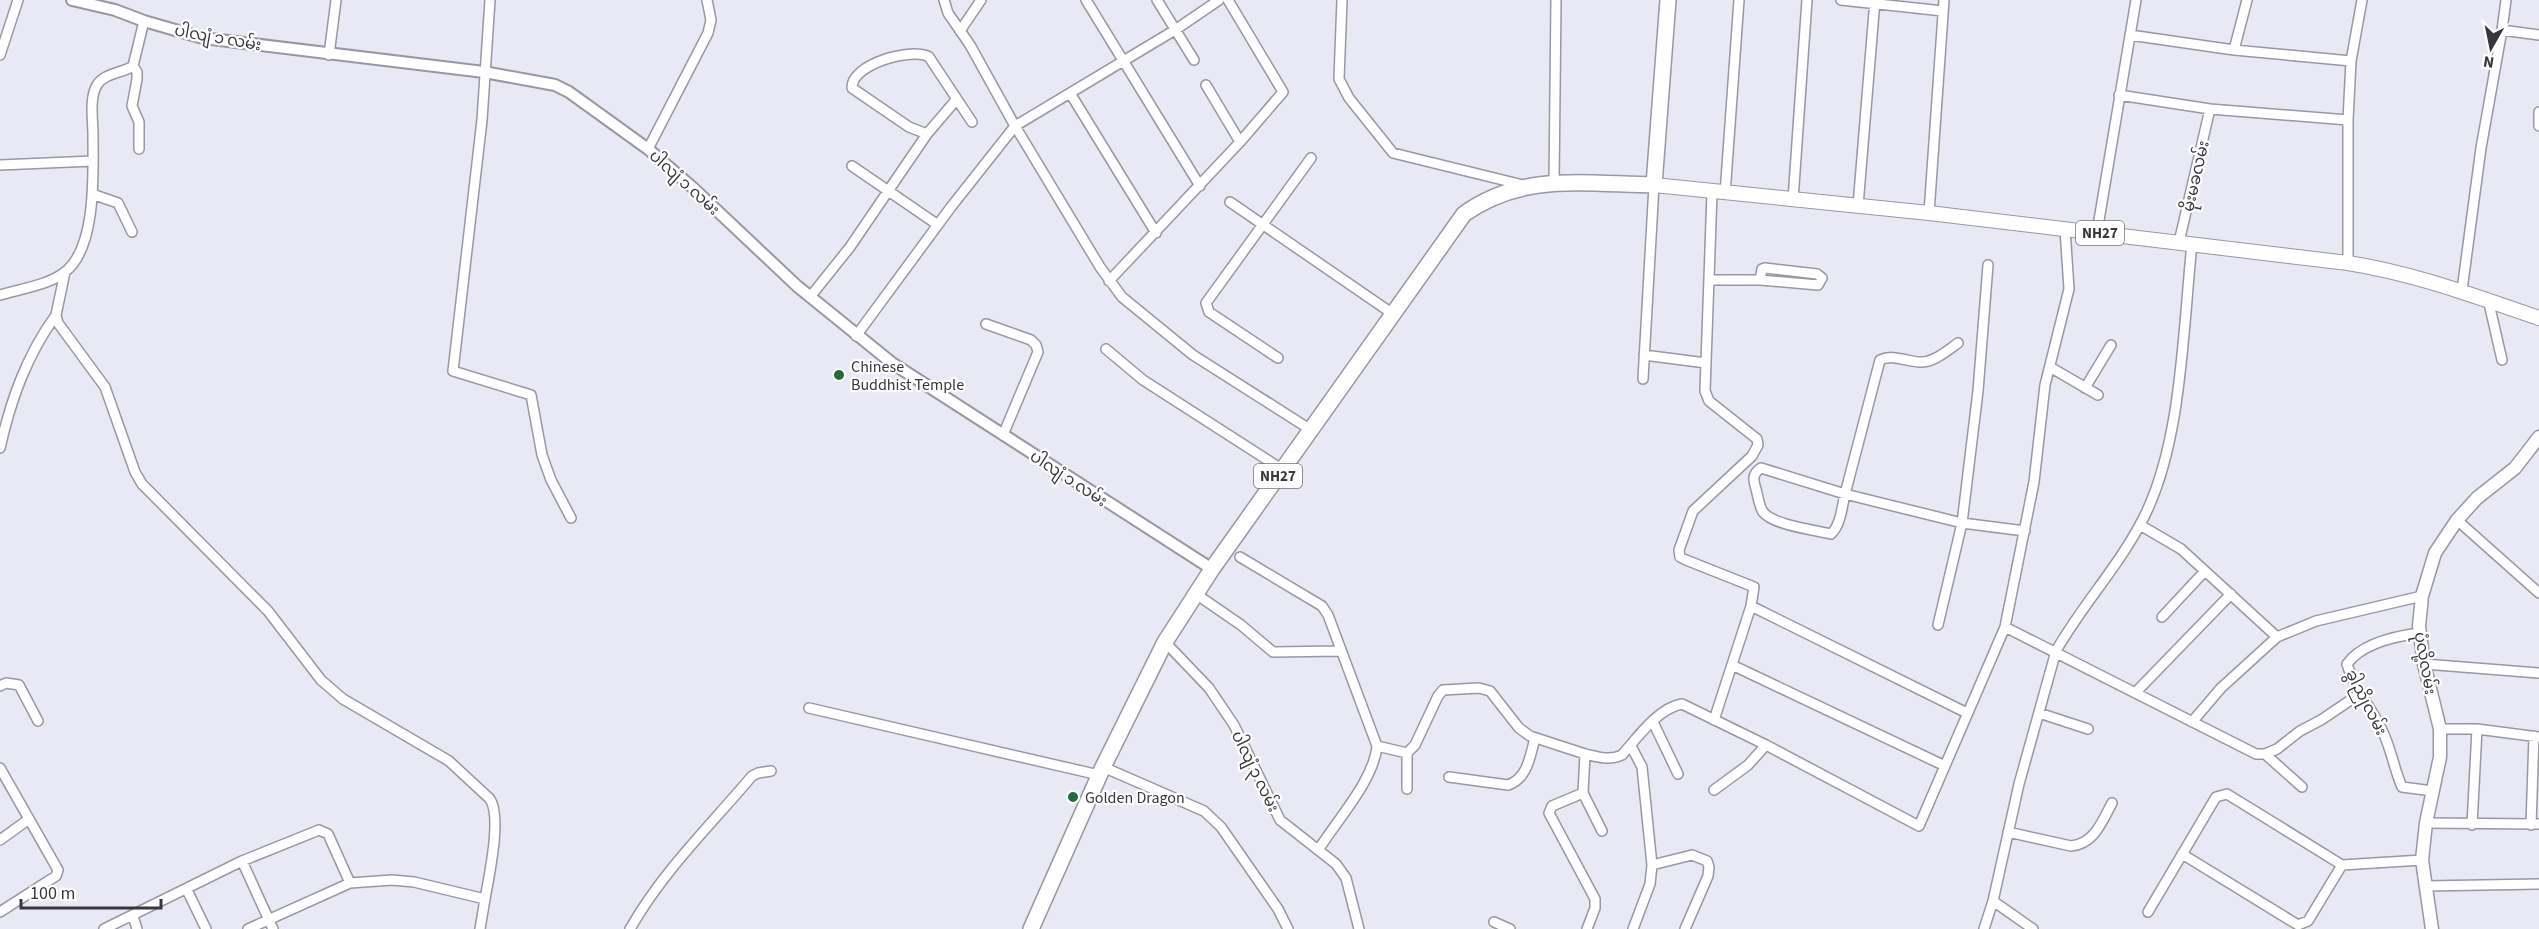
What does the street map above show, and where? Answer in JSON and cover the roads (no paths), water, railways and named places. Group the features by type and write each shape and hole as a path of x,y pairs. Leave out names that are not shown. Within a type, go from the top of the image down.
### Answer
{"highway":[{"path":"1654,185 1668,0"},
{"name":"NH27","path":"1031,929 1101,771 1165,642 1212,569 1464,214 1481,201 1502,192 1526,186 1554,183 1654,185"}],"main road":[{"name":"NH27","path":"1654,185 2065,228 2348,263 2416,276 2539,318"},
{"name":"ပုံလို့လမ်း","path":"2432,929 2422,860 2426,823 2440,756 2440,729 2424,664 2420,633 2422,596 2435,553 2457,520 2477,498 2515,468 2539,437"}],"street":[{"path":"0,55 18,0"},
{"name":"ပါလျံ ၁ လမ်း","path":"72,0 115,5 144,21 202,38 484,72 555,85 569,92 648,149 810,297 892,363 1212,569"},
{"path":"329,55 336,0"},
{"path":"490,0 482,120 453,371 531,395 542,455 551,480 571,518"},
{"path":"648,149 708,33 711,20 707,0"},
{"path":"944,0 948,13 970,45 1015,126 1122,297 1194,355 1311,430"},
{"path":"960,31 981,0"},
{"path":"1086,0 1200,186"},
{"path":"1157,0 1194,60"},
{"path":"856,336 1015,126 1175,30 1219,0"},
{"path":"1110,281 1200,186 1283,92 1228,0"},
{"path":"1341,0 1339,79 1349,98 1393,153 1526,186"},
{"path":"1554,183 1556,0"},
{"path":"1739,0 1709,280 1705,391 1709,401 1757,439 1756,472 1753,478 1763,511 1777,521 1831,534 1836,530 1880,360 1888,357 1921,363 1937,357 1958,343"},
{"path":"1793,200 1807,0"},
{"path":"1842,0 1943,10"},
{"path":"1929,213 1944,0"},
{"path":"2097,232 2136,0"},
{"path":"2234,50 2247,0"},
{"path":"2348,263 2348,120 2352,61 2362,0"},
{"path":"2462,290 2481,148 2506,0"},
{"path":"1858,206 1875,2"},
{"path":"0,295 40,284 65,272 81,254 92,194 93,104 97,85 104,77 126,71 133,66 144,21"},
{"path":"2502,30 2539,35"},
{"path":"2130,34 2234,50 2352,61"},
{"path":"927,134 909,127 852,88 852,83 863,68 914,53 924,54 972,122"},
{"path":"133,66 137,72 132,106 139,122 139,149"},
{"path":"1206,85 1240,142"},
{"path":"1070,93 1155,233"},
{"path":"2119,95 2210,109 2348,120"},
{"path":"810,297 850,248 927,134 956,100"},
{"name":"မိုးမခလမ်း","path":"1984,929 2056,651 2140,525 2159,478 2180,375 2186,243 2210,109"},
{"path":"2539,112 2539,126"},
{"path":"1278,358 1209,312 1206,303 1311,158"},
{"path":"0,165 93,161"},
{"path":"852,166 889,189 938,225"},
{"path":"1643,379 1654,185"},
{"path":"92,194 118,203 132,232"},
{"path":"1230,202 1393,314"},
{"path":"1407,789 1407,753 1415,745 1438,696 1443,690 1479,688 1490,691 1519,728 1535,738 1604,759 1615,759 1622,756 1653,722 1675,705 1682,704 1766,745 1919,826 1943,765 2005,627 2034,482 2045,385 2069,290 2065,228"},
{"path":"1938,625 1962,523 1978,391 1988,265"},
{"path":"1709,280 1760,280 1818,285 1822,278 1816,274 1765,268 1762,269 1760,280"},
{"path":"0,448 21,375 36,342 56,315 65,272"},
{"path":"2488,299 2502,360"},
{"path":"56,315 64,333 105,387 135,472 142,484 268,611 303,653 321,680 344,699 449,760 490,799 494,806 493,839 480,929"},
{"path":"986,324 1031,340 1038,352 1003,435"},
{"path":"2085,388 2111,345"},
{"path":"1106,349 1143,380 1283,470"},
{"path":"1644,355 1706,363"},
{"path":"2050,368 2098,395"},
{"path":"1714,720 1751,606 1754,587 1686,560 1680,556 1679,550 1693,511 1752,456 1758,445"},
{"path":"1756,472 1761,468 1766,469 1845,494 1962,523 2025,531"},
{"path":"2457,520 2539,593"},
{"path":"2140,525 2181,549 2277,637"},
{"path":"1240,557 1322,606 1328,615 1377,746 1376,757 1367,776 1318,849"},
{"path":"2162,616 2205,571"},
{"path":"1196,594 1241,625 1273,651 1341,651"},
{"path":"2136,692 2231,594"},
{"path":"2192,722 2221,688 2277,637 2316,621 2422,596"},
{"path":"1751,606 1967,713"},
{"path":"2005,627 2256,754 2265,754 2277,749 2300,730 2321,720 2361,693"},
{"name":"ခွါညိုလမ်း","path":"2420,633 2381,642 2351,658 2347,664 2350,675 2382,729 2394,756 2402,787 2433,791"},
{"name":"ပါလျံ ၃ လမ်း","path":"1165,642 1209,688 1234,725 1280,820 1336,864 1346,878 1359,929"},
{"path":"1732,664 1943,765"},
{"path":"2424,664 2539,673"},
{"path":"0,686 6,683 19,685 38,721"},
{"path":"809,708 1101,771 1204,812 1227,836 1278,909 1288,929"},
{"path":"2039,713 2088,729"},
{"path":"1653,722 1678,774"},
{"path":"2426,823 2535,825 2537,737 2477,729 2440,729"},
{"path":"2472,825 2477,729"},
{"path":"1449,777 1508,785 1516,782 1524,774 1535,738"},
{"path":"1714,790 1748,765 1766,745"},
{"path":"1377,746 1407,753"},
{"path":"1631,746 1642,767 1652,866 1650,884 1633,929"},
{"path":"1585,754 1583,793 1602,831"},
{"path":"2265,754 2302,787"},
{"path":"0,769 58,870 56,876 0,912"},
{"path":"630,929 650,895 706,826 752,776 771,771"},
{"path":"1583,793 1552,806 1549,813 1595,899 1595,908 1587,929"},
{"path":"2148,912 2217,797 2227,794 2342,866 2422,860"},
{"path":"2008,832 2071,846 2081,845 2097,831 2112,803"},
{"path":"0,840 29,819"},
{"path":"104,929 242,861 315,831 323,830 328,834 350,884"},
{"path":"1652,866 1692,855 1707,861 1708,876 1685,929"},
{"path":"2182,855 2298,925 2308,921 2342,866"},
{"path":"242,861 271,924"},
{"path":"248,929 271,924 350,884 392,880 414,882 485,899"},
{"path":"2425,886 2539,884"},
{"path":"187,890 206,929"},
{"path":"1993,901 2032,929"},
{"path":"132,916 137,929"},
{"path":"1494,922 1510,929"}],"place":[{"name":"Chinese Buddhist Temple","path":"839,375"},
{"name":"Golden Dragon","path":"1073,797"}]}
